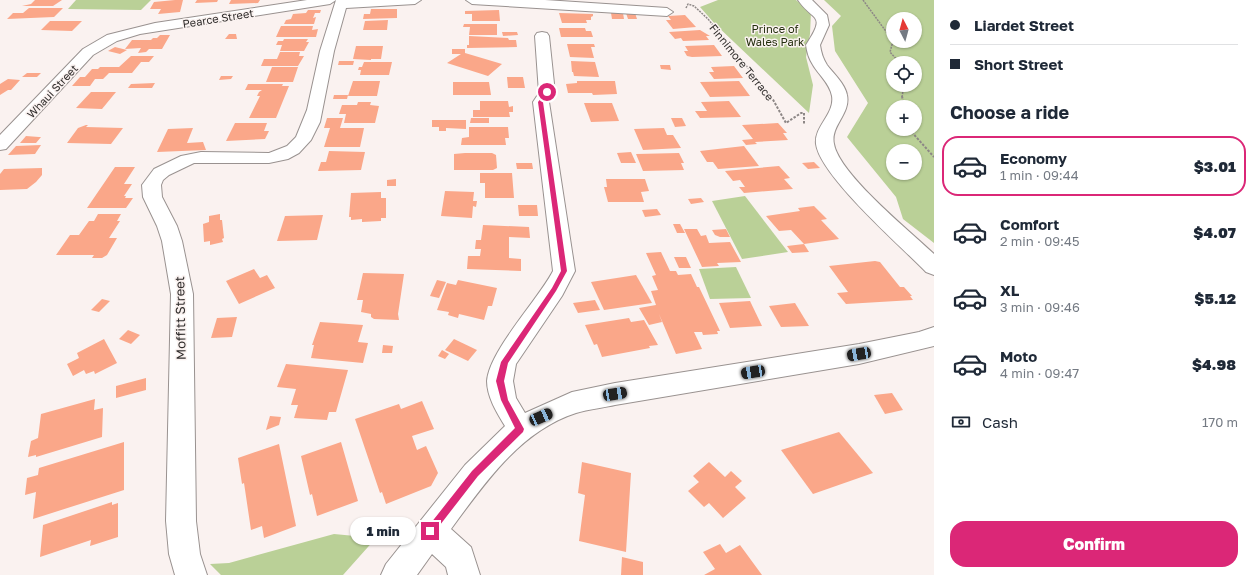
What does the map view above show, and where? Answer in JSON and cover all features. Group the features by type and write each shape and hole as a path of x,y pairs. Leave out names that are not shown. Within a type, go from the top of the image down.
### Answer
{"street":[{"name":"Pearce Street","path":"106,41 118,36 162,27 338,2 415,0"},
{"path":"472,0 572,4 628,10 667,12"},
{"path":"804,0 821,13 824,23 822,32 813,46 817,60 840,95 840,110 827,134 825,144 831,158 846,178 880,215 907,239 934,267"},
{"name":"Moffitt Street","path":"191,575 184,557 181,528 181,278 166,224 156,206 152,188 153,180 168,167 190,159 200,157 260,159 275,157 288,152 303,140 315,109 338,2"},
{"path":"520,429 504,400 500,381 504,362 554,290 564,271 540,102 547,92 542,36"},
{"name":"Whaui Street","path":"0,144 88,52 106,41"},
{"path":"907,239 924,245 934,252"},
{"path":"397,575 475,474 520,429 541,417 572,403 615,394 859,354 923,341 934,336"},
{"path":"430,531 460,558 464,575"}],"path":[{"path":"863,0 886,31"},
{"name":"Finnimore Terrace","path":"686,10 688,4 693,6 713,25 739,59 758,79 773,99 786,123 801,113 805,114 804,124 800,135 827,134"},
{"path":"915,136 934,157"}],"green space":[{"path":"76,0 151,0 141,10 68,9"},
{"name":"Prince of Wales Park","path":"718,0 796,0 811,12 810,34 806,57 813,85 809,113 715,24 700,7"},
{"path":"824,0 934,0 934,243 903,219 896,197 847,137 868,103 835,51 832,26 841,16"},
{"path":"745,196 788,252 742,259 712,201"},
{"path":"736,267 751,298 710,299 699,269"},
{"path":"334,534 376,538 343,575 221,575 210,564 229,563"}],"building":[{"path":"35,0 62,0 53,6 22,6 31,4"},
{"path":"183,0 180,12 158,14 161,9 150,9 154,2"},
{"path":"197,0 218,0 217,2 195,3"},
{"path":"231,0 260,0 258,3 229,4"},
{"path":"29,8 63,8 54,17 7,19 13,13 23,13"},
{"path":"371,9 397,9 397,18 363,19 364,14 370,14"},
{"path":"308,10 321,10 320,13 315,13 313,18 316,17 314,24 284,24 286,20 291,19 293,14 306,13"},
{"path":"499,10 500,21 472,21 472,14 465,14 465,11"},
{"path":"559,13 593,14 593,16 591,17 591,20 586,20 587,23 562,23"},
{"path":"611,13 623,13 624,19 612,19"},
{"path":"626,13 635,13 637,19 628,19"},
{"path":"685,15 696,27 673,29 666,20 671,20 668,16"},
{"path":"388,20 387,30 363,30 365,21"},
{"path":"50,21 82,21 72,31 41,30"},
{"path":"464,24 497,24 497,35 469,35 470,27 463,27"},
{"path":"281,26 313,26 312,30 318,29 316,37 276,37"},
{"path":"559,28 585,28 586,31 591,31 593,37 561,37"},
{"path":"700,30 710,36 706,36 709,40 683,41 681,38 675,39 669,32"},
{"path":"502,32 517,32 518,35 503,36"},
{"path":"229,34 236,34 237,39 225,39"},
{"path":"160,35 170,35 162,49 149,49 146,52 138,53 141,48 125,49 132,40 151,40"},
{"path":"469,36 508,38 509,40 516,40 517,47 467,48 467,45 469,45"},
{"path":"284,39 308,39 306,42 309,42 304,51 280,51 282,45 276,45 278,41 283,41"},
{"path":"567,44 594,44 595,47 591,47 594,58 570,57"},
{"path":"714,45 722,56 692,57 687,56 684,51 688,51 685,46"},
{"path":"356,46 383,46 381,59 353,59"},
{"path":"115,47 127,50 120,54 108,51"},
{"path":"452,49 465,49 465,53 502,64 488,76 447,63 461,54 452,54"},
{"path":"280,52 300,52 299,56 304,56 298,66 261,66 264,59 277,59"},
{"path":"131,56 154,56 149,62 141,62 132,73 109,73 103,79 95,79 90,86 72,86 80,77 85,77 92,69 98,69 100,67 119,67"},
{"path":"339,61 354,61 353,65 338,65"},
{"path":"571,61 595,62 599,77 574,76"},
{"path":"364,62 392,62 389,75 360,75 361,70 358,70 359,67 362,67"},
{"path":"660,65 670,65 671,70 661,69"},
{"path":"734,66 743,78 714,79 709,72 714,72 711,67"},
{"path":"272,67 298,67 293,82 266,82"},
{"path":"27,73 41,73 37,77 22,77"},
{"path":"221,76 233,76 231,79 219,80"},
{"path":"507,77 523,77 525,88 508,88"},
{"path":"8,79 20,80 11,90 8,90 0,95 0,84"},
{"path":"353,81 380,81 377,96 348,96"},
{"path":"577,81 615,81 617,94 593,95 592,93 568,93 566,84 577,83"},
{"path":"739,81 750,96 710,97 700,82"},
{"path":"453,82 489,82 491,95 453,95"},
{"path":"155,83 152,88 128,88 131,84"},
{"path":"248,84 283,84 282,86 289,86 276,118 249,118 260,96 257,96 262,90 245,90"},
{"path":"91,92 116,92 102,109 76,108"},
{"path":"334,95 348,95 347,99 333,99"},
{"path":"480,101 508,101 509,107 513,106 513,112 509,112 510,117 473,117 473,110 480,110"},
{"path":"729,101 741,117 700,118 695,111 707,111 701,102"},
{"path":"358,102 371,102 370,105 379,106 375,123 344,123 346,114 339,114 342,105 357,105"},
{"path":"584,103 612,103 619,121 591,122"},
{"path":"327,118 343,118 340,128 364,128 360,147 324,147 330,128 324,128"},
{"path":"471,118 489,118 489,123 470,123"},
{"path":"671,118 682,118 686,126 675,127"},
{"path":"432,120 466,120 466,129 446,128 446,131 439,131 439,127 432,127"},
{"path":"235,123 267,123 264,131 269,131 265,139 226,141"},
{"path":"778,123 787,133 783,133 788,140 755,142 757,144 746,145 742,140 753,139 742,125"},
{"path":"88,125 86,127 123,128 111,144 67,143 78,128"},
{"path":"469,127 508,127 509,138 505,138 506,145 461,145 462,138 469,137"},
{"path":"193,128 187,143 203,142 206,150 157,152 168,129"},
{"path":"664,128 667,135 673,135 681,148 643,150 634,129"},
{"path":"26,136 41,137 36,143 20,143"},
{"path":"41,145 35,154 8,155 16,146"},
{"path":"744,146 759,166 718,169 713,162 707,162 700,151"},
{"path":"329,151 365,152 361,170 318,171 321,162 326,162"},
{"path":"631,152 636,163 621,163 617,153"},
{"path":"492,153 496,155 497,168 493,170 454,170 454,154"},
{"path":"679,153 684,163 681,163 684,170 643,171 636,154"},
{"path":"814,162 820,168 808,169 802,163"},
{"path":"516,163 532,163 533,169 517,169"},
{"path":"779,166 790,178 784,179 793,189 744,193 739,187 745,187 740,180 733,181 725,171"},
{"path":"115,167 135,167 124,184 132,184 124,196 126,196 125,198 133,198 126,208 87,208"},
{"path":"42,168 42,175 27,189 0,190 0,174 4,169"},
{"path":"480,173 512,173 514,198 485,198 485,183 480,183"},
{"path":"396,179 396,186 387,186 387,180"},
{"path":"606,179 645,179 649,191 641,192 644,202 608,202 604,187 607,187"},
{"path":"445,191 474,192 473,201 477,201 476,207 473,206 472,218 441,216"},
{"path":"381,192 381,198 386,198 386,218 381,218 381,221 362,222 362,219 351,220 351,217 349,217 351,193"},
{"path":"701,198 704,202 691,204 688,199"},
{"path":"518,205 537,205 538,216 519,216"},
{"path":"814,206 827,219 821,220 839,239 804,244 791,230 779,231 766,216 800,211 798,208"},
{"path":"657,209 661,215 645,217 642,210"},
{"path":"98,214 121,214 117,221 120,221 109,238 117,238 107,255 102,258 92,258 94,255 56,255 70,235 79,235 89,221 94,221"},
{"path":"220,214 224,238 222,239 223,242 210,245 210,241 204,242 203,224 209,222 209,216"},
{"path":"323,215 317,240 277,241 285,216"},
{"path":"673,224 680,224 685,233 677,233"},
{"path":"483,225 529,227 530,238 509,237 509,258 521,259 521,271 467,269 468,256 480,256 481,249 475,249 476,240 481,240"},
{"path":"684,229 697,229 701,236 706,235 709,243 730,242 741,262 717,263 719,266 702,267"},
{"path":"726,229 730,237 720,237 715,235 712,230"},
{"path":"804,244 809,252 792,253 787,246"},
{"path":"661,252 670,271 676,271 678,275 691,274 697,287 699,287 720,331 717,331 718,334 703,335 702,332 694,332 702,349 676,354 659,314 662,322 649,325 639,308 656,305 651,291 658,290 652,276 656,275 646,253"},
{"path":"674,257 686,257 691,268 679,268"},
{"path":"875,261 880,262 900,287 904,287 912,296 910,296 913,300 846,304 837,293 848,292 829,266"},
{"path":"254,269 260,278 267,275 275,288 239,304 226,281"},
{"path":"363,273 404,274 398,314 399,320 374,319 371,317 371,314 361,312 363,300 357,300"},
{"path":"636,275 652,303 604,310 591,282"},
{"path":"437,280 446,282 439,298 430,296"},
{"path":"458,280 497,288 492,306 488,306 484,320 459,314 458,318 448,315 449,312 437,310 447,283 456,285"},
{"path":"102,299 110,301 99,312 91,310"},
{"path":"595,300 600,310 578,313 573,303"},
{"path":"750,301 762,326 730,328 719,303"},
{"path":"795,303 809,326 781,327 769,306"},
{"path":"237,317 232,337 211,338 217,318"},
{"path":"629,318 631,322 644,320 658,345 649,346 650,348 602,357 597,344 594,345 585,325"},
{"path":"320,322 363,325 358,342 368,343 363,363 311,358 314,345 312,345"},
{"path":"128,330 140,335 131,344 119,339"},
{"path":"104,339 117,363 95,374 94,371 86,374 84,370 73,376 67,364 79,358 77,353"},
{"path":"454,339 477,350 468,361 445,350"},
{"path":"383,345 393,346 392,353 382,353"},
{"path":"442,350 449,354 445,359 438,356"},
{"path":"286,364 348,370 336,412 329,412 327,420 294,418 298,405 291,405 296,389 277,387"},
{"path":"146,378 146,390 116,398 116,386"},
{"path":"892,393 903,410 885,414 874,395"},
{"path":"95,399 94,410 103,408 102,437 36,457 36,455 28,457 31,441 38,438 41,414"},
{"path":"422,401 434,429 412,436 417,450 426,446 438,473 431,486 386,504 382,492 380,493 355,419 399,404 401,409"},
{"path":"270,416 281,417 279,425 266,430"},
{"path":"839,432 873,473 813,494 781,450"},
{"path":"124,442 124,490 33,519 36,492 25,495 27,478 38,475 39,468"},
{"path":"341,442 358,501 317,516 312,494 310,495 301,456"},
{"path":"279,444 296,526 264,538 262,526 251,530 244,483 242,484 238,458"},
{"path":"582,462 631,473 626,552 579,541 585,495 578,493"},
{"path":"709,462 725,477 731,471 742,481 735,487 746,498 723,518 709,503 704,507 688,491 699,482 693,476"},
{"path":"112,502 112,505 118,503 118,537 90,546 91,540 40,557 43,525"},
{"path":"720,544 726,553 740,545 762,575 704,575 715,569 703,552"},
{"path":"622,557 643,562 643,575 621,575"}],"route":[{"path":"430,531 475,474 520,429 504,400 500,381 504,362 538,310 554,290 564,271 540,102 547,92"}]}
